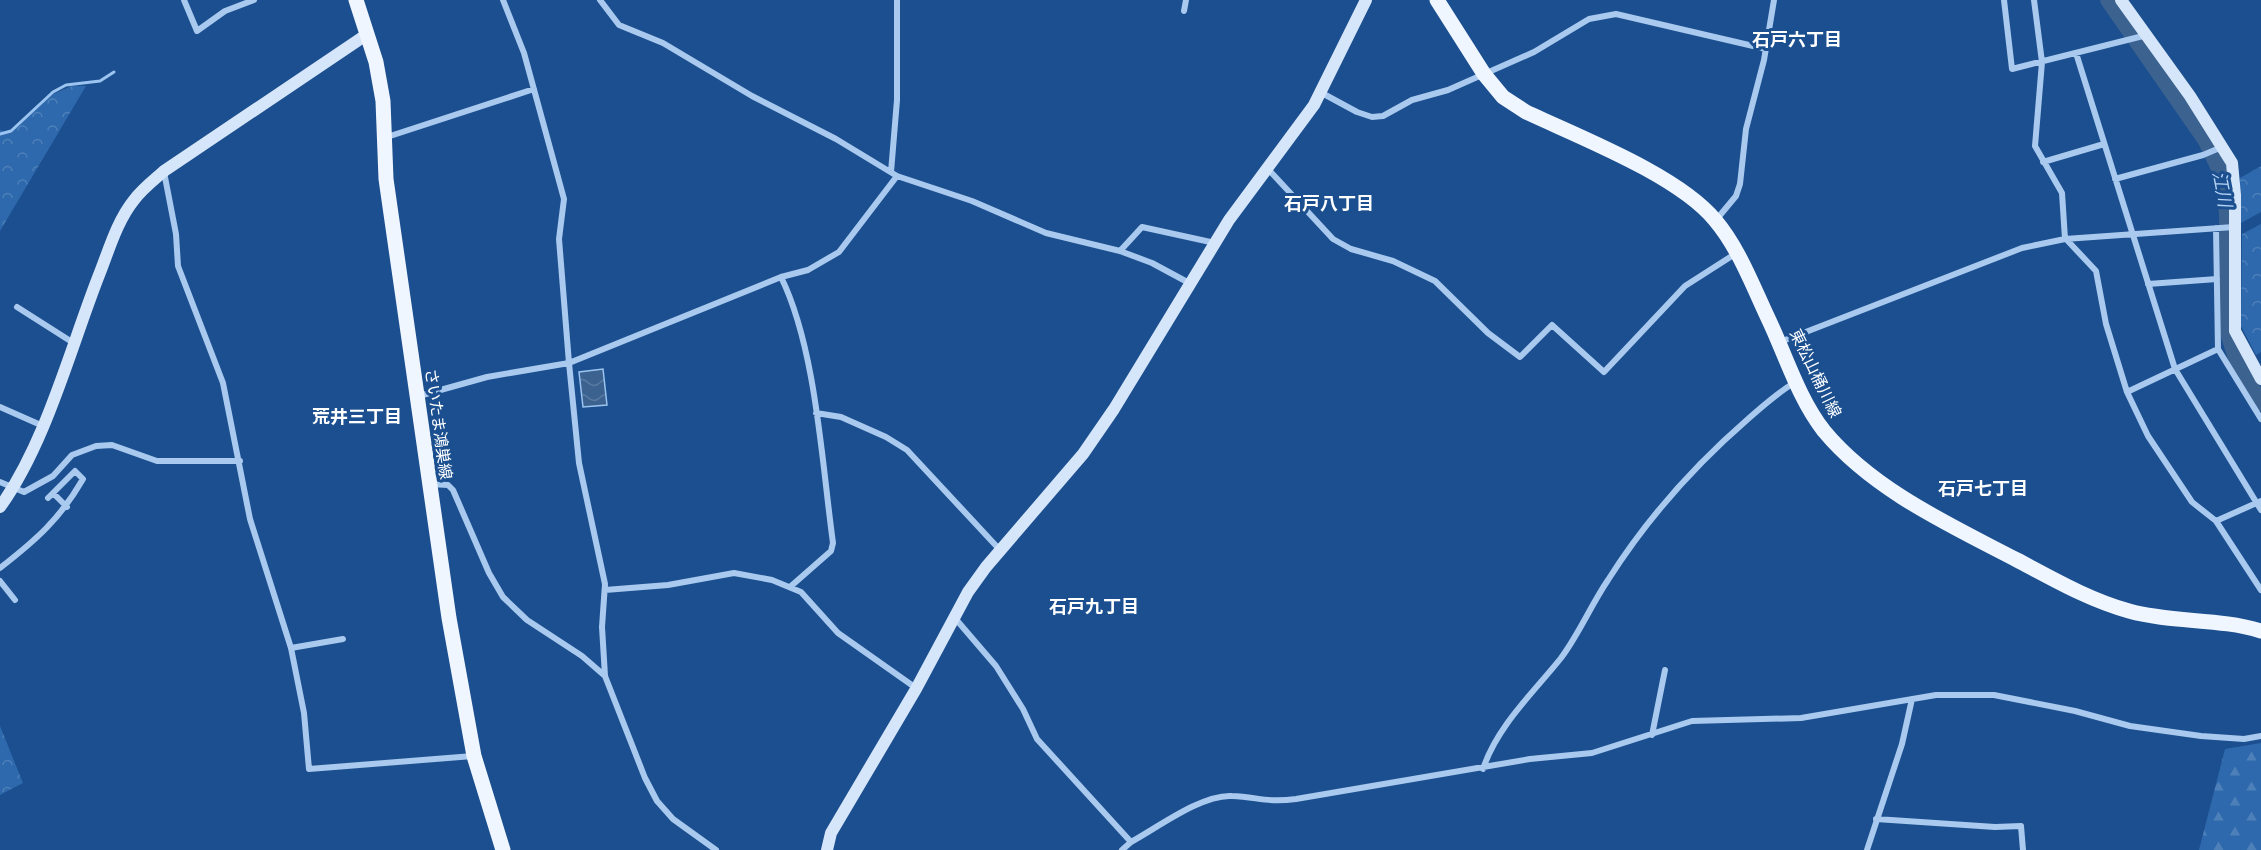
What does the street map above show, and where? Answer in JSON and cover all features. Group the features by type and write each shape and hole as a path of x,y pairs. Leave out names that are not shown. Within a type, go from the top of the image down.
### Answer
{"main road":[{"name":"さいたま鴻巣線","path":"356,0 376,62 383,101 386,178 429,483 474,756 503,850"},
{"name":"東松山桶川線","path":"1437,0 1484,74 1503,97 1526,112 1672,184 1700,204 1716,220 1736,253 1780,342 1808,406 1824,430 1856,464 1879,482 1963,531 2080,593 2130,611 2261,631"}],"street":[{"path":"184,0 197,31 225,11 254,0"},
{"path":"503,0 534,89 564,198 559,239 568,363 579,464 605,590 602,627 604,676 645,778 657,801 673,819 717,850"},
{"path":"600,0 619,25 663,43 752,96 836,138 897,176 972,201 1046,233 1120,251 1152,263 1191,284"},
{"path":"891,172 897,100 897,0"},
{"path":"1184,10 1186,0"},
{"path":"827,850 831,833 916,689 954,616 986,567 1083,454 1152,349 1229,220 1268,169 1320,93 1366,0"},
{"path":"1716,220 1736,196 1740,184 1746,129 1766,49 1774,0"},
{"path":"2004,0 2012,69 2147,35"},
{"path":"2034,0 2042,62 2035,146 2062,193 2065,239 2096,271 2106,324 2127,392 2148,436 2192,502 2216,521 2261,590"},
{"path":"2121,0 2232,163 2235,227 2235,331 2261,379"},
{"path":"1320,93 1357,112 1372,117 1383,116 1412,100 1448,90 1534,52 1590,19 1616,14 1766,49"},
{"path":"0,507 14,488 43,426 72,342 122,219 135,198 164,171 366,34"},
{"path":"2076,53 2175,369 2261,510"},
{"path":"384,138 534,89"},
{"path":"2043,162 2104,144"},
{"path":"2115,179 2203,155 2223,147"},
{"path":"1268,169 1333,240 1351,249 1393,261 1435,281 1488,333 1520,357 1552,325 1604,372 1685,286 1736,253"},
{"path":"164,171 178,266 223,382 250,519 291,648 304,713 309,769 474,756"},
{"path":"418,396 487,377 568,363 781,277 808,270 839,252 897,176"},
{"path":"1120,251 1142,227 1215,243"},
{"path":"1780,342 2022,248 2065,239 2235,227"},
{"path":"2216,228 2218,349 2261,419"},
{"path":"781,277 793,301 816,413 832,543 831,551 790,587"},
{"path":"2148,284 2217,279"},
{"path":"17,308 72,342"},
{"path":"2127,392 2218,349"},
{"path":"1483,769 1488,753 1526,699 1562,656 1608,579 1669,499 1724,440 1780,391 1798,381"},
{"path":"0,407 43,426"},
{"path":"816,413 841,417 886,437 907,450 1001,551"},
{"path":"0,482 24,492 53,476 72,455 96,446 112,445 157,461 240,461"},
{"path":"0,568 36,539 67,507 82,479 75,471 51,496 67,507"},
{"path":"429,483 448,485 453,490 489,573 503,597 527,620 582,656 604,676"},
{"path":"2216,521 2258,502"},
{"path":"605,590 668,585 734,573 772,580 801,592 838,633 916,689"},
{"path":"0,581 15,600"},
{"path":"954,616 996,666 1023,709 1037,739 1131,842"},
{"path":"291,648 343,639"},
{"path":"1652,735 1665,670"},
{"path":"1122,850 1131,842 1210,798 1231,796 1271,802 1483,769 1530,759 1592,753 1692,721 1801,718 1936,695 1994,695 2075,711 2130,726 2201,736 2244,739 2261,736"},
{"path":"1867,850 1902,744 1912,699"},
{"path":"1876,819 1995,828 2020,826 2023,850"}],"green space":[{"path":"72,86 86,86 0,231 0,130 10,133 53,94"},
{"path":"2261,166 2261,212 2241,223 2240,178"},
{"path":"2261,224 2261,352 2256,355 2241,326 2242,234"},
{"path":"0,726 23,783 0,795"},
{"path":"2261,743 2261,850 2199,850 2225,749"}],"water":[{"path":"603,369 607,405 583,407 579,372"}],"waterway":[{"name":"江川","path":"2108,0 2206,141 2222,175 2227,214 2228,333 2237,361 2261,403"},
{"path":"0,134 11,131 53,92 66,85 100,81 114,72"}],"district":[{"name":"石戸六丁目","path":"1797,40"},
{"name":"石戸八丁目","path":"1329,204"},
{"name":"荒井三丁目","path":"357,417"},
{"name":"石戸七丁目","path":"1983,489"},
{"name":"石戸九丁目","path":"1094,607"}]}
